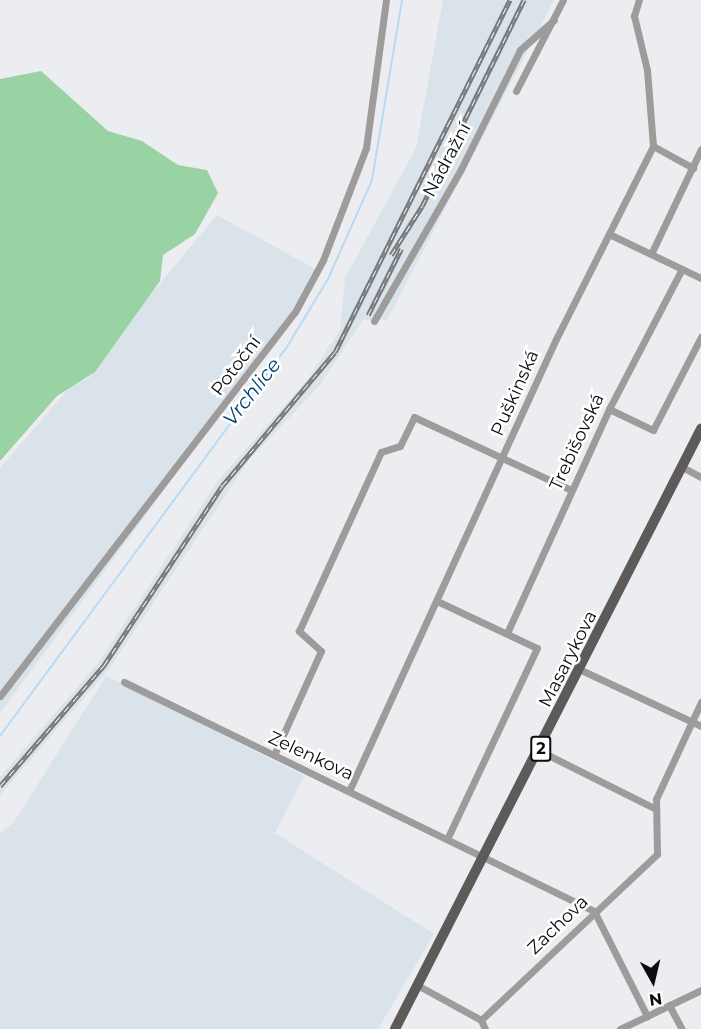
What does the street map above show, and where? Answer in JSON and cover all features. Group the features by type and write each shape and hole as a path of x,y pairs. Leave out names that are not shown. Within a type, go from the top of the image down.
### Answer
{"main road":[{"name":"Masarykova","path":"395,1029 488,856 701,429"}],"street":[{"name":"Potoční","path":"0,696 295,312 322,260 366,148 386,0"},
{"name":"Nádražní","path":"516,91 563,0"},
{"name":"Puškinská","path":"349,791 502,459 653,146 651,102 634,16 639,0"},
{"name":"Nádražní","path":"374,321 461,169 520,50 554,20"},
{"path":"653,146 693,168"},
{"path":"651,254 701,149"},
{"path":"609,234 701,278"},
{"name":"Trebišovská","path":"507,633 609,409 682,269"},
{"path":"609,409 654,430 701,337"},
{"path":"274,755 320,657 320,648 299,631 381,452 399,446 414,417 571,490"},
{"path":"682,467 701,477"},
{"name":"Masarykova","path":"437,601 537,648 448,837"},
{"path":"581,670 701,726"},
{"name":"Zelenkova","path":"124,682 488,856 594,912"},
{"path":"540,752 656,809 701,702"},
{"name":"Zachova","path":"481,1020 657,854 656,809"},
{"path":"594,912 647,1016"},
{"path":"419,986 481,1020 485,1029"},
{"path":"620,1029 701,990"},
{"path":"669,1005 682,1029"}],"shaded area":[{"path":"443,0 554,0 387,320 363,320 319,386 249,460 109,669 0,795 0,777 99,662 217,482 308,379 340,330 345,278 416,148"},
{"path":"217,215 317,270 276,338 0,713 0,468 70,387 90,377 116,336"},
{"path":"106,676 304,776 275,833 434,934 378,1029 0,1029 0,834 14,822"}],"green space":[{"path":"41,71 108,131 142,141 178,165 207,170 218,193 195,234 163,255 160,281 95,372 57,396 0,461 0,79"}],"waterway":[{"name":"Vrchlice","path":"0,736 285,350 328,279 372,180 402,0"}],"railway":[{"path":"0,786 104,665 222,486 335,352 510,0"},
{"path":"391,255 422,206 524,0"},
{"path":"368,315 401,249"}]}
